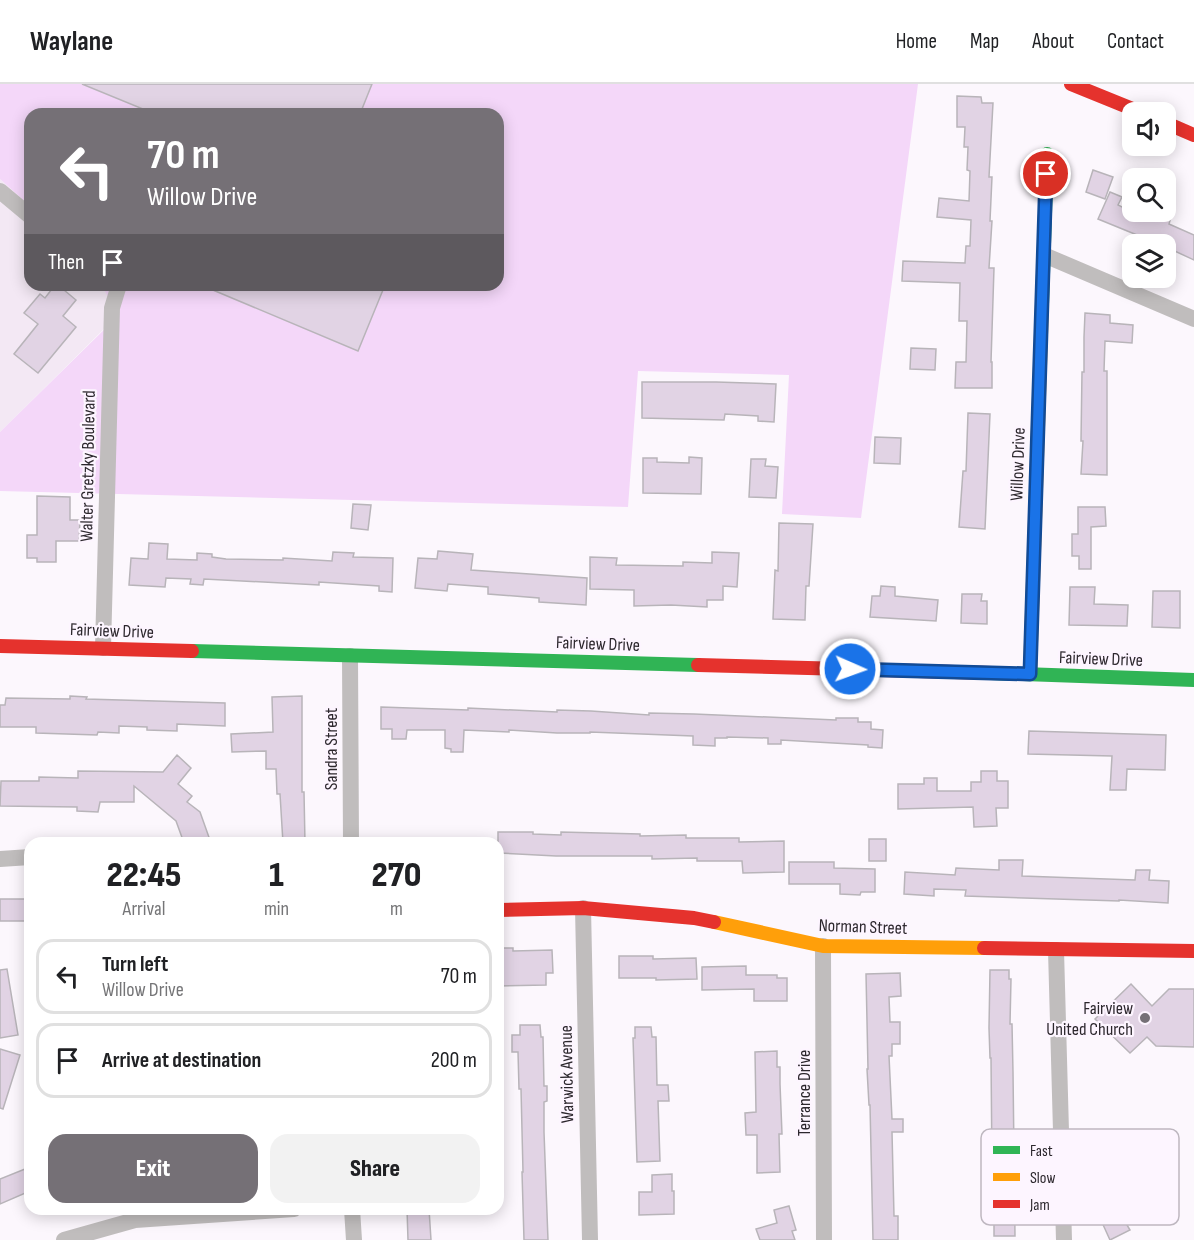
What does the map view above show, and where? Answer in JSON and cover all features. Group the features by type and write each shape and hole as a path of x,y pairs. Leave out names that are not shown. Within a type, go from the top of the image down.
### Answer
{"main road":[{"path":"1071,84 1122,105"},
{"path":"1176,127 1194,135"},
{"name":"Willow Drive","path":"1030,674 1047,154"},
{"name":"Fairview Drive","path":"0,646 1194,680"},
{"name":"Norman Street","path":"504,910 583,908 694,918 823,946 1194,951"}],"street":[{"path":"0,191 24,211"},
{"path":"1044,255 1194,319"},
{"name":"Walter Gretzky Boulevard","path":"103,648 111,308 117,291"},
{"name":"Sandra Street","path":"350,656 351,837"},
{"path":"0,859 24,857"},
{"name":"Warwick Avenue","path":"583,908 590,1240"},
{"name":"Terrance Drive","path":"823,946 824,1240"},
{"path":"1056,950 1061,1129"},
{"path":"64,1240 135,1215"},
{"path":"352,1215 354,1240"},
{"path":"1064,1225 1064,1240"}],"shaded area":[{"path":"0,84 918,84 861,518 782,514 789,375 638,371 628,507 0,491 0,432 119,315 105,291 504,291 504,108 24,108 24,201 0,179"},
{"path":"0,179 24,201 24,291 105,291 119,314 0,432"}],"building":[{"path":"82,84 372,84 362,108 140,108"},
{"path":"957,96 981,97 982,103 993,103 989,177 992,177 990,221 992,221 989,268 994,268 992,388 955,388 956,362 966,362 967,321 959,321 960,283 902,281 903,261 965,263 966,246 970,246 971,220 937,217 939,198 969,201 968,147 964,147 965,127 957,127"},
{"path":"1093,170 1113,177 1105,199 1086,192"},
{"path":"1110,192 1122,197 1118,205 1122,207 1122,222 1170,222 1169,224 1194,235 1194,260 1176,252 1176,234 1135,234 1098,219"},
{"path":"50,291 65,291 76,300 63,316 76,327 38,373 14,354 38,324 24,313 40,294 45,298"},
{"path":"215,291 383,291 358,351"},
{"path":"1085,313 1110,315 1110,323 1133,325 1132,343 1105,341 1107,475 1081,474"},
{"path":"911,348 936,349 935,370 910,369"},
{"path":"642,382 776,384 774,422 758,421 758,416 725,414 724,420 642,418"},
{"path":"968,413 990,414 985,529 959,527 963,471 966,471"},
{"path":"875,437 901,438 900,464 874,463"},
{"path":"689,457 702,458 701,494 643,493 643,458 657,458 657,462 689,463"},
{"path":"751,459 766,459 765,466 778,467 776,498 749,497"},
{"path":"37,496 70,497 70,520 80,520 79,541 56,541 56,562 37,562 37,558 27,558 27,535 37,535"},
{"path":"353,504 371,505 368,530 351,528"},
{"path":"1078,507 1105,507 1106,526 1091,527 1091,569 1079,569 1079,556 1072,556 1072,534 1078,534"},
{"path":"779,523 813,524 809,586 806,586 805,620 773,619 775,570 778,571"},
{"path":"149,543 168,544 167,559 197,560 197,553 212,554 212,557 226,559 283,560 283,558 332,561 333,552 354,553 353,557 393,558 392,592 379,591 379,586 319,582 319,585 204,579 203,585 190,584 191,579 166,578 165,587 129,585 131,558 148,559"},
{"path":"438,551 473,554 471,570 587,578 586,605 539,602 539,598 488,594 488,587 448,584 447,591 415,588 418,558 437,559"},
{"path":"712,552 739,553 737,587 723,586 723,600 707,600 707,607 634,606 634,590 590,589 590,557 617,558 616,565 683,566 683,562 712,563"},
{"path":"881,586 895,587 895,596 938,600 936,621 870,617 872,596 880,596"},
{"path":"1070,587 1095,587 1094,604 1128,605 1127,626 1069,625"},
{"path":"1153,591 1180,591 1180,628 1152,627"},
{"path":"962,594 982,594 981,601 987,601 987,624 961,623"},
{"path":"70,696 87,697 86,699 225,703 225,726 177,724 177,731 119,726 119,733 98,732 97,735 36,733 36,727 0,727 0,705 5,705 6,698 70,699"},
{"path":"302,696 302,792 304,792 305,837 283,837 276,769 266,769 266,751 232,752 231,734 273,732 272,697"},
{"path":"381,707 557,712 557,710 836,720 836,718 858,718 858,722 871,722 871,729 883,730 882,748 868,747 868,745 781,740 781,744 768,744 768,738 727,737 715,738 715,746 693,745 693,736 464,730 463,752 451,752 451,749 445,748 445,730 407,730 406,739 392,739 392,729 381,729"},
{"path":"1029,731 1166,735 1165,770 1127,769 1126,790 1110,790 1112,756 1028,754"},
{"path":"177,755 191,768 178,784 192,796 187,802 200,812 209,837 182,837 176,821 134,786 134,802 100,802 98,812 77,811 77,807 0,806 1,781 39,781 39,777 78,778 78,771 163,772"},
{"path":"981,771 997,771 997,781 1008,781 1008,808 996,808 997,826 974,827 973,807 898,809 898,784 924,784 924,778 937,778 937,791 971,791 971,782 981,782"},
{"path":"498,832 561,835 561,832 640,834 640,836 686,835 686,838 739,838 739,842 784,841 784,872 743,873 742,861 697,861 697,858 652,859 652,856 504,853 504,837 498,837"},
{"path":"869,839 886,839 886,861 869,861"},
{"path":"999,860 1023,860 1022,876 1135,880 1136,870 1150,870 1149,880 1169,881 1168,903 965,896 966,890 934,889 934,896 904,894 905,872 955,875 956,868 999,870"},
{"path":"789,862 834,862 834,868 875,869 875,892 861,892 860,895 840,894 840,884 789,884"},
{"path":"0,899 24,899 24,921 0,921"},
{"path":"504,948 513,948 513,951 552,950 553,973 546,973 546,985 504,986"},
{"path":"619,956 653,956 653,959 696,958 697,979 619,978"},
{"path":"746,966 746,975 777,975 777,978 787,978 787,1001 754,1001 754,989 702,990 702,967"},
{"path":"7,969 18,1035 0,1038 0,970"},
{"path":"990,970 1009,970 1013,1129 992,1129"},
{"path":"900,973 901,996 889,997 890,1022 900,1022 900,1044 892,1044 892,1056 889,1056 892,1119 903,1119 903,1132 892,1132 894,1216 898,1216 898,1240 873,1240 866,974"},
{"name":"Fairview United Church","path":"1131,984 1152,1006 1169,989 1194,989 1194,1047 1156,1046 1147,1037 1130,1053 1095,1019"},
{"path":"520,1025 540,1025 541,1037 543,1037 544,1086 547,1086 547,1101 544,1102 544,1132 548,1240 524,1240 521,1089 519,1089 518,1052 512,1052 512,1035 520,1035"},
{"path":"635,1027 651,1027 652,1037 656,1037 657,1085 668,1085 669,1101 658,1101 660,1161 637,1162 633,1038 635,1038"},
{"path":"0,1049 20,1055 3,1109 0,1108"},
{"path":"777,1051 777,1067 780,1067 782,1134 779,1134 780,1172 757,1173 757,1135 746,1135 745,1113 756,1112 755,1052"},
{"path":"24,1169 24,1194 0,1204 0,1179"},
{"path":"672,1174 674,1214 639,1215 639,1192 652,1192 652,1175"},
{"path":"789,1206 796,1230 792,1231 795,1240 760,1240 756,1229 777,1223 774,1210"},
{"path":"407,1215 429,1215 431,1240 408,1240"},
{"path":"994,1225 1015,1225 1015,1236 994,1236"},
{"path":"1103,1225 1127,1225 1130,1230 1110,1240"}],"traffic: fast":[{"path":"1042,304 1047,154"},
{"path":"192,651 698,665"},
{"path":"991,673 1194,680"}],"traffic: slow":[{"path":"1030,674 1042,304"},
{"path":"714,922 823,946 984,948"}],"traffic: jam":[{"path":"1071,84 1122,105"},
{"path":"1176,127 1194,135"},
{"path":"0,646 192,651"},
{"path":"698,665 991,673"},
{"path":"504,910 583,908 694,918 714,922"},
{"path":"984,948 1194,951"}],"place":[{"name":"Fairview United Church","path":"1145,1018"}],"route":[{"path":"850,669 1030,674 1046,174"}]}
